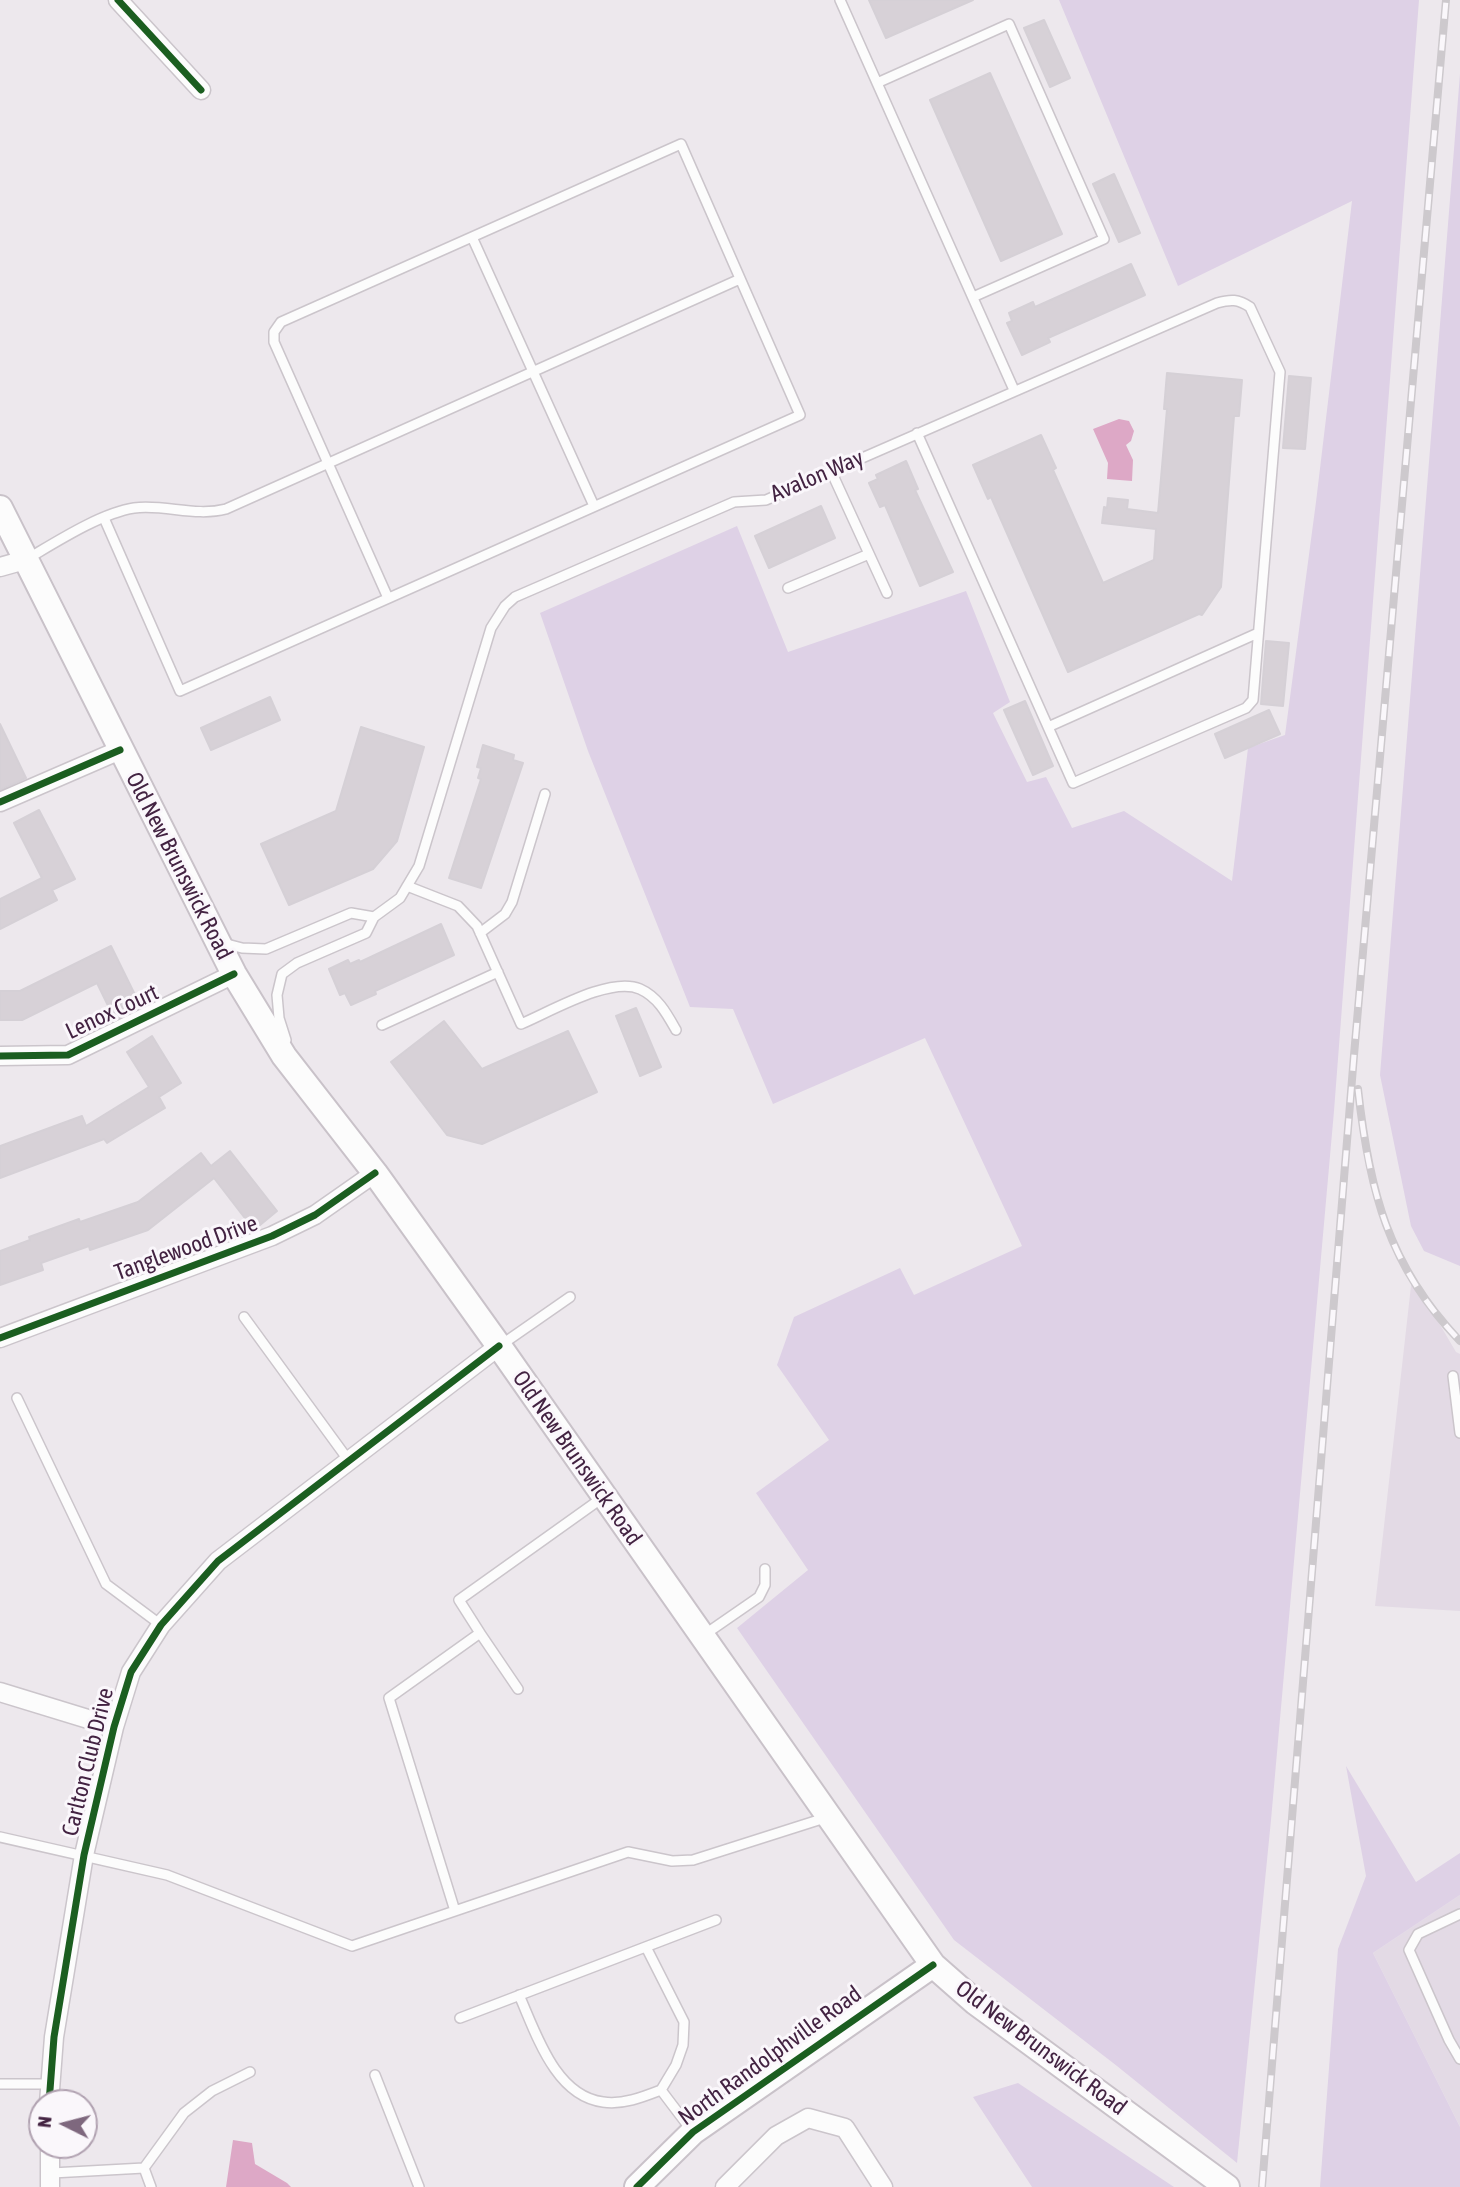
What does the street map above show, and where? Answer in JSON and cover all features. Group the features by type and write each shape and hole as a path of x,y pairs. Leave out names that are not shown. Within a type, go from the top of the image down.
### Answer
{"main road":[{"name":"Old New Brunswick Road","path":"0,508 234,974 284,1056 374,1173 499,1346 933,1965 975,2002 1227,2187"},
{"name":"North Randolphville Road","path":"637,2187 693,2132 933,1965"}],"street":[{"path":"118,0 201,89"},
{"path":"0,567 25,560"},
{"path":"0,802 120,750"},
{"name":"Lenox Court","path":"0,1056 68,1055 234,974"},
{"name":"Tanglewood Drive","path":"0,1338 272,1236 315,1215 374,1173"},
{"name":"Carlton Club Drive","path":"50,2089 54,2037 84,1856 114,1727 131,1672 161,1625 218,1561 499,1346"},
{"path":"0,1692 114,1727"},
{"path":"725,2187 776,2136 808,2118 845,2127 883,2187"},
{"path":"50,2159 51,2180"}],"lane":[{"path":"840,0 1014,390"},
{"path":"877,83 1009,24 1104,239 973,297"},
{"path":"104,518 180,691 800,415 681,144 281,322 274,332 274,342 388,598"},
{"path":"472,237 594,506"},
{"path":"25,560 104,518 137,508 215,512 740,279"},
{"name":"Avalon Way","path":"296,1072 279,1018 277,995 282,974 297,963 366,933 374,917 400,898 419,866 491,628 505,606 515,597 734,502 766,500 1217,303 1231,299 1240,300 1250,307 1280,372 1253,700 1246,708 1073,783 1048,727"},
{"path":"917,433 1048,727 1258,633"},
{"path":"831,471 887,593"},
{"path":"788,588 869,554"},
{"path":"480,933 505,914 512,902 545,793"},
{"path":"407,886 458,906 477,926 521,1024 594,992 631,986 643,990 662,1006 676,1030"},
{"path":"218,942 242,948 266,949 351,913 374,917"},
{"path":"382,1025 498,972"},
{"path":"499,1346 570,1297"},
{"path":"244,1317 349,1461"},
{"path":"1453,1376 1460,1433"},
{"path":"17,1398 106,1584 161,1625"},
{"path":"518,1689 459,1600 603,1497"},
{"path":"702,1636 759,1597 765,1585 765,1569"},
{"path":"455,1911 389,1698 480,1633"},
{"path":"0,1837 167,1875 352,1946 628,1852 672,1861 693,1860 829,1817"},
{"path":"1460,1929 1457,1916 1418,1934 1409,1950 1460,2059"},
{"path":"460,2018 716,1920"},
{"path":"519,1995 542,2048 563,2080 583,2095 603,2102 633,2100 661,2090 679,2055 684,2022 646,1947"},
{"path":"51,2180 144,2168 184,2113 212,2091 250,2072"},
{"path":"375,2075 419,2187"},
{"path":"0,2084 50,2084"},
{"path":"661,2090 693,2132"},
{"path":"144,2168 151,2187"}],"shaded area":[{"path":"1059,0 1419,0 1334,1111 1271,1820 1237,2163 954,1940 737,1628 808,1570 756,1493 829,1440 777,1365 794,1317 900,1268 914,1295 1022,1246 925,1038 773,1104 733,1009 690,1007 588,751 540,613 737,526 788,652 966,591 1010,702 993,713 1027,782 1046,777 1072,828 1124,811 1232,881 1248,748 1285,735 1352,201 1178,286"},
{"path":"1460,74 1460,1266 1424,1251 1411,1226 1380,1075"},
{"path":"1119,419 1129,421 1134,431 1131,441 1126,445 1133,460 1132,481 1107,479 1108,463 1093,429"},
{"path":"1412,1277 1456,1352 1460,1354 1460,1611 1375,1606"},
{"path":"1346,1766 1416,1882 1460,1853 1460,1895 1373,1953 1460,2127 1460,2187 1320,2187 1338,1949 1366,1876"},
{"path":"1460,1895 1460,2127 1373,1953"},
{"path":"1018,2083 1174,2187 1032,2187 973,2097"},
{"path":"233,2140 252,2143 255,2164 291,2187 226,2187"}],"building":[{"path":"869,0 973,0 886,38"},
{"path":"1044,20 1070,78 1050,87 1024,28"},
{"path":"990,73 1062,234 1001,261 930,100"},
{"path":"1114,174 1140,233 1119,242 1093,184"},
{"path":"1131,264 1145,295 1048,338 1050,342 1022,355 1007,323 1012,321 1009,313 1033,302 1035,307"},
{"path":"1167,373 1242,380 1239,416 1234,416 1221,587 1202,615 1068,672 991,497 988,499 973,465 1041,435 1056,468 1053,470 1103,583 1154,560 1156,529 1102,523 1108,498 1128,500 1127,509 1158,513 1167,409 1164,409"},
{"path":"1289,376 1311,378 1305,449 1283,448"},
{"path":"906,461 918,489 915,490 953,572 920,586 885,505 880,507 869,483 878,479 876,475"},
{"path":"821,506 835,538 769,568 755,536"},
{"path":"1266,641 1289,643 1283,706 1261,704"},
{"path":"270,697 280,720 211,750 201,728"},
{"path":"1025,701 1053,766 1033,775 1004,710"},
{"path":"1269,710 1280,734 1225,758 1215,734"},
{"path":"0,724 26,778 0,790"},
{"path":"361,727 424,747 397,841 373,869 289,905 261,844 336,811"},
{"path":"483,745 514,755 513,760 523,763 481,888 449,878 481,779 478,778 481,768 477,767"},
{"path":"39,810 75,879 52,890 57,900 0,929 0,899 42,878 14,823"},
{"path":"441,924 454,955 375,991 376,994 351,1005 345,993 340,995 329,969 348,960 350,964 359,960 360,962"},
{"path":"111,946 141,1007 115,1020 97,983 22,1020 0,1020 0,991 20,991"},
{"path":"636,1008 661,1067 640,1076 616,1016"},
{"path":"444,1021 482,1069 568,1031 597,1092 482,1144 447,1135 391,1062"},
{"path":"152,1036 181,1083 159,1097 165,1108 107,1143 104,1139 0,1178 0,1146 82,1116 86,1126 149,1087 127,1052"},
{"path":"230,1151 277,1211 254,1230 214,1178 148,1230 41,1263 43,1270 0,1285 0,1251 79,1219 80,1222 138,1202 201,1153 211,1166"}],"railway":[{"path":"1262,2187 1354,1055 1446,0"},
{"path":"1358,1089 1368,1160 1386,1225 1415,1284 1435,1313 1460,1341"}],"cycle path":[{"path":"118,0 201,90"},
{"path":"0,802 120,750"},
{"path":"0,1056 68,1055 234,974"},
{"path":"0,1338 272,1236 315,1215 375,1173"},
{"path":"50,2089 54,2037 84,1855 114,1727 131,1672 161,1625 218,1561 499,1346"},
{"path":"637,2187 693,2132 933,1965"}]}
